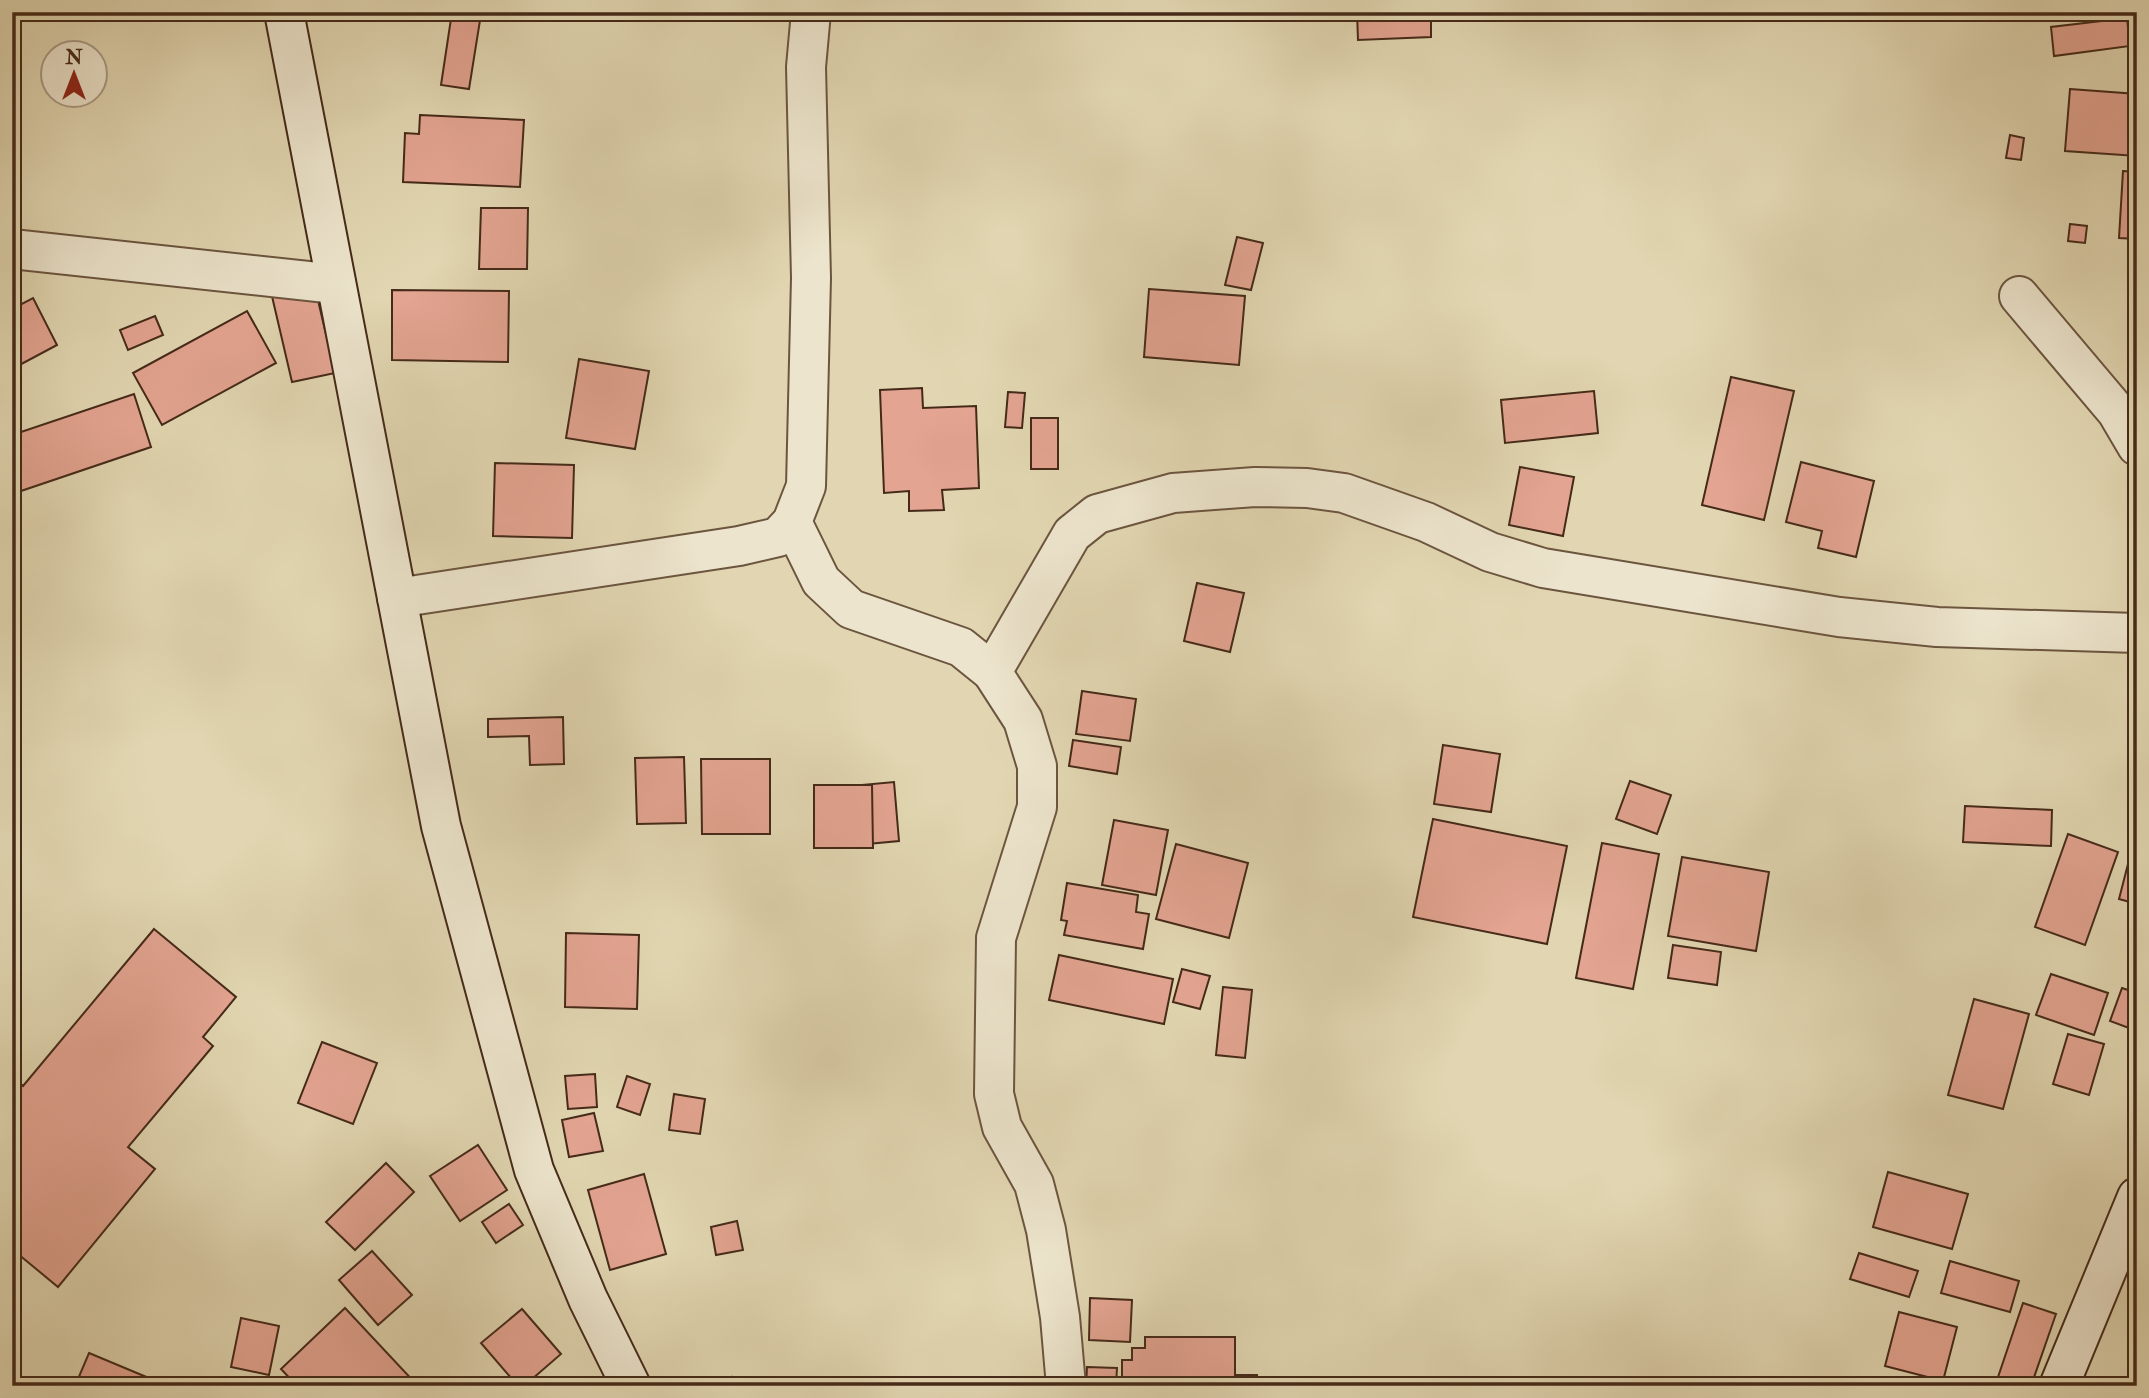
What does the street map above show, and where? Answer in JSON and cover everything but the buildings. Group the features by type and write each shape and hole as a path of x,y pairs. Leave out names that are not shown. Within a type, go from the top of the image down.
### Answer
{"street":[{"path":"284,12 441,826 534,1170 588,1299 631,1386"},
{"path":"397,598 739,546 778,537 792,522 806,486 811,278 806,67 811,12"},
{"path":"12,249 335,284"},
{"path":"2019,296 2117,412 2137,446"},
{"path":"992,672 1072,534 1097,514 1173,493 1255,487 1307,488 1344,493 1426,522 1490,552 1543,568 1839,617 1937,627 2137,633"},
{"path":"792,522 821,581 851,609 961,647 992,672 1023,720 1037,766 1037,807 996,938 994,1094 1002,1127 1034,1184 1046,1230 1060,1317 1066,1386"},
{"path":"2059,1386 2137,1197"}]}
